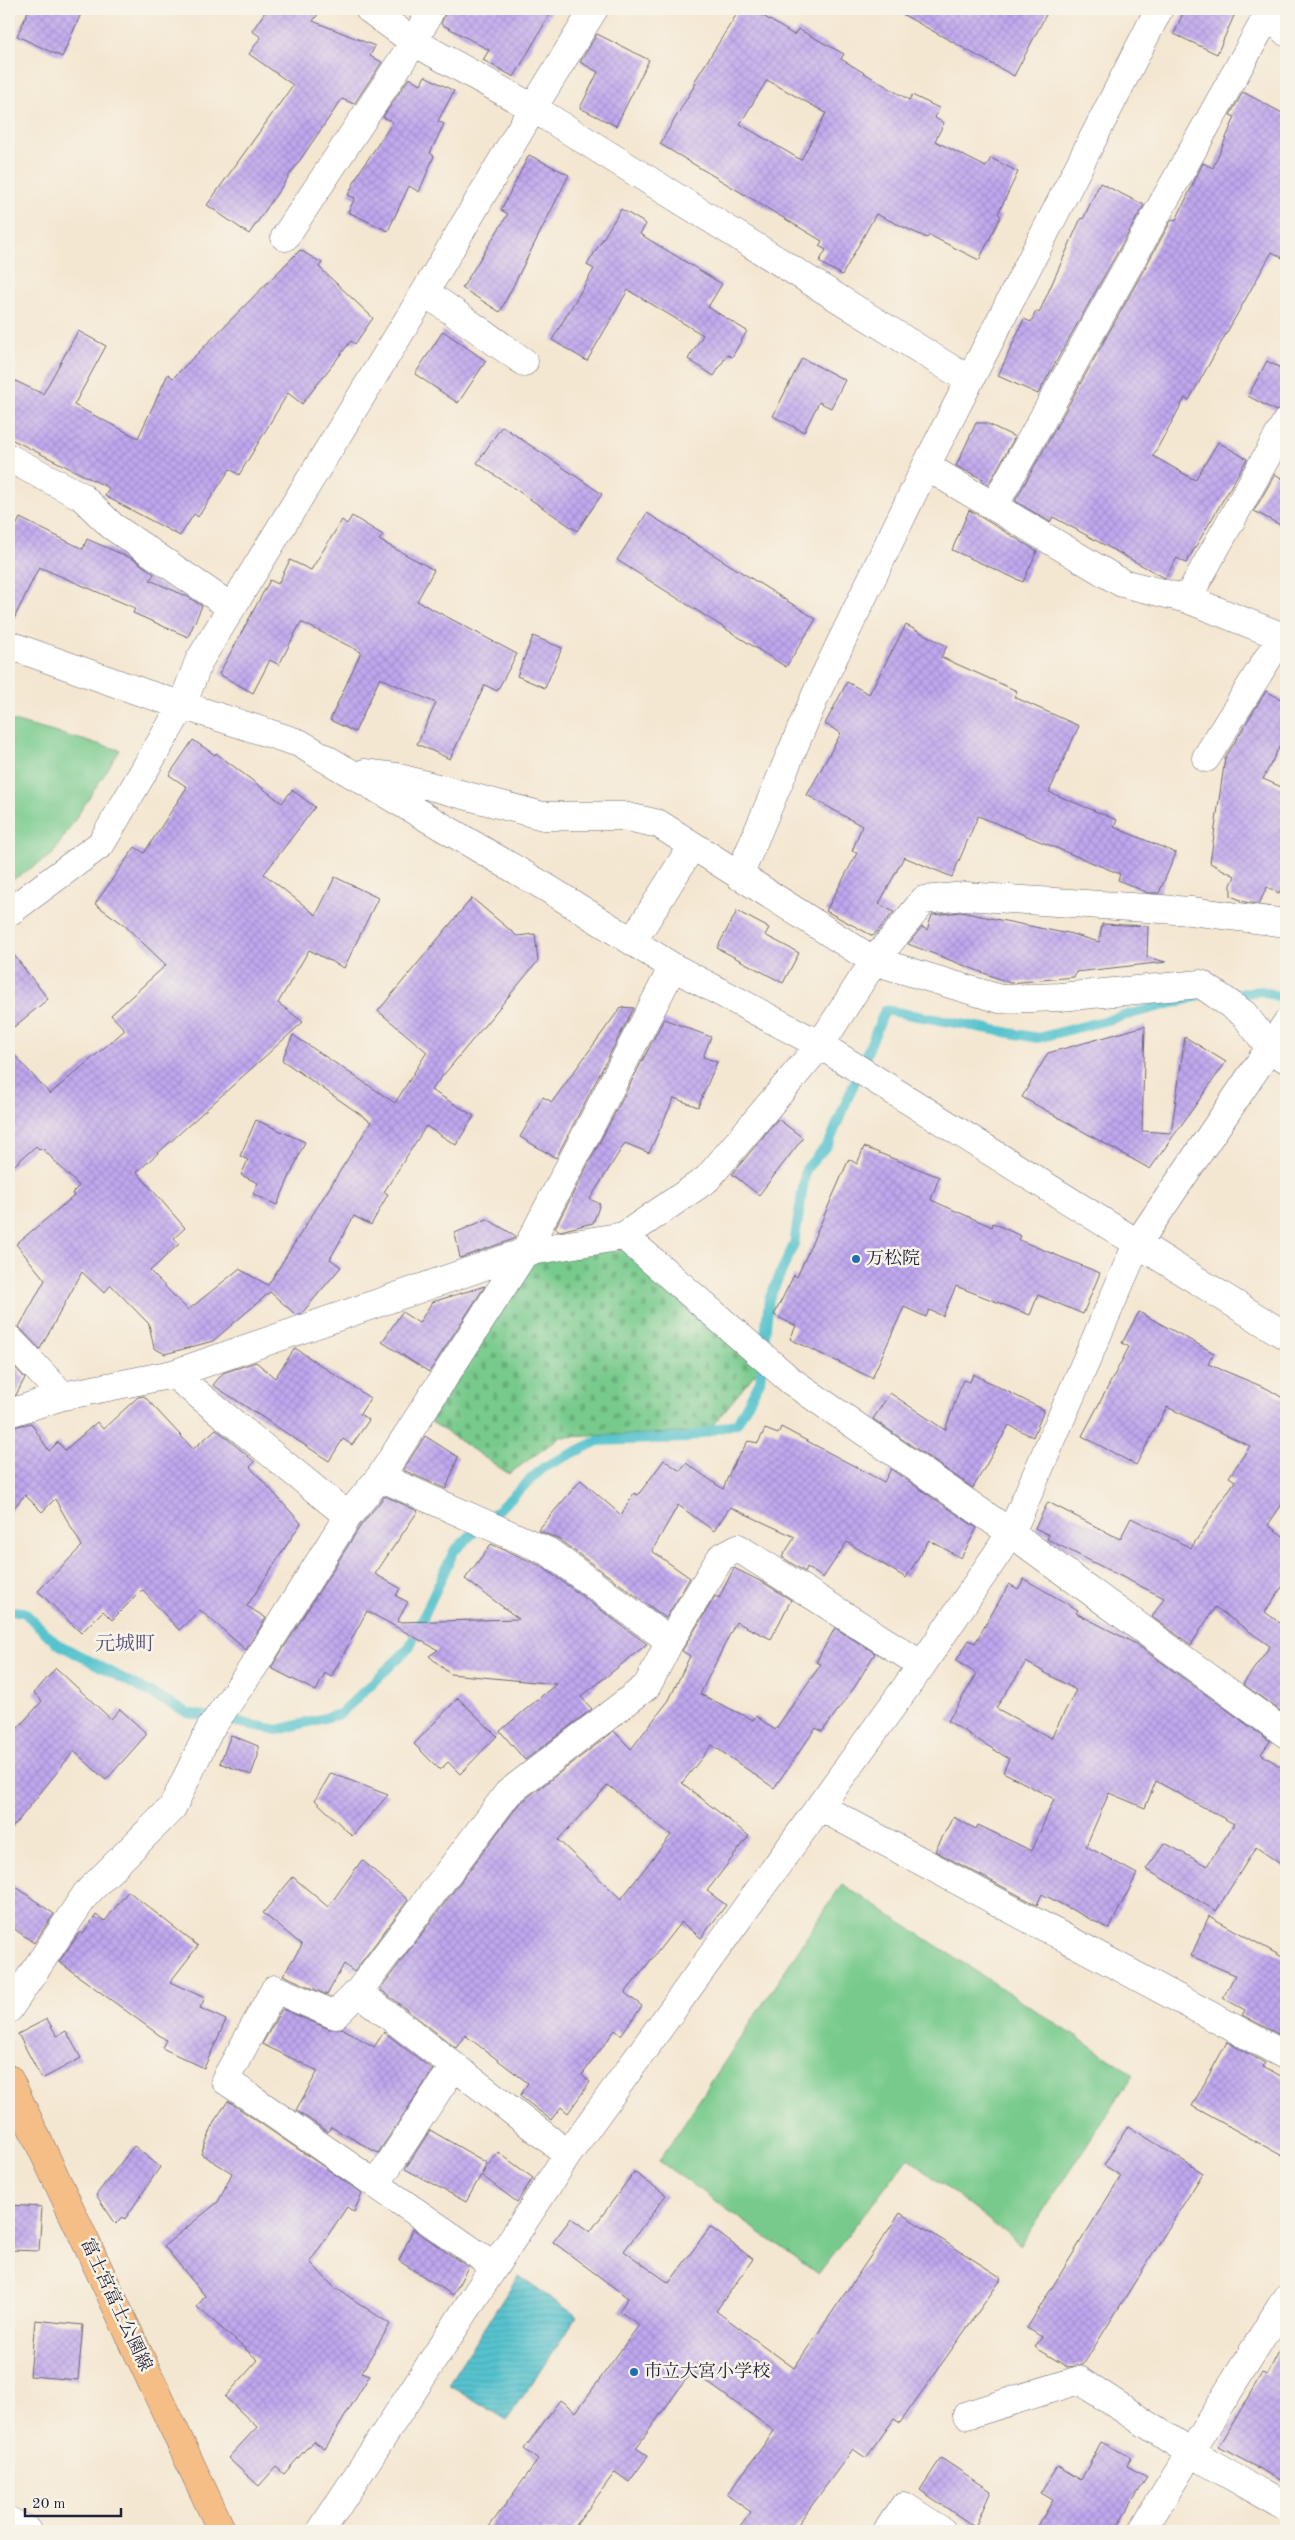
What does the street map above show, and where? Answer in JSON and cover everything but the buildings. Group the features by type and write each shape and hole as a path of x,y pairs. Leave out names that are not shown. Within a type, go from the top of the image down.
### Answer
{"main road":[{"name":"富士宮富士公園線","path":"9,2079 222,2531"}],"street":[{"path":"369,9 414,42 533,108 969,380"},
{"path":"285,237 414,42 431,9"},
{"path":"9,912 101,844 182,706 199,661 425,292 533,108 594,9"},
{"path":"739,876 817,692 926,466 1158,9"},
{"path":"994,506 1273,18"},
{"path":"425,292 524,362"},
{"path":"1187,599 1286,422"},
{"path":"9,458 82,496 112,526 231,607"},
{"path":"926,466 1122,583 1187,599 1284,638 1206,758"},
{"path":"9,645 182,706 300,743 351,771 633,940 673,966 820,1045 1286,1336"},
{"path":"351,771 396,777 543,816 623,816 659,824 874,961 1000,999 1060,997 1201,984 1244,1014 1278,1054"},
{"path":"633,940 692,846"},
{"path":"9,1413 63,1396 173,1374 525,1252 624,1236 707,1180 820,1045 874,961 924,900 965,896 1191,911 1286,923"},
{"path":"9,2009 86,1894 172,1808 210,1728 256,1663 348,1516 380,1477 525,1252 673,966"},
{"path":"321,2531 568,2154 922,1665 1010,1533 1137,1244 1278,1054 1286,1024"},
{"path":"624,1236 791,1381 1010,1533 1286,1734"},
{"path":"9,1339 63,1396"},
{"path":"173,1374 348,1516"},
{"path":"380,1477 548,1552 670,1641"},
{"path":"494,2266 225,2080 275,1989 335,2015 358,1992 508,1792 647,1686 670,1641 721,1557 738,1548 922,1665"},
{"path":"820,1807 1286,2056"},
{"path":"358,1992 568,2154"},
{"path":"376,2184 454,2066"},
{"path":"1142,2531 1286,2298"},
{"path":"967,2415 1079,2380 1191,2453 1286,2507"},
{"path":"887,2531 904,2506 942,2531"},
{"path":"9,2521 28,2531"}],"green space":[{"path":"9,720 120,750 52,855 9,882"},
{"path":"622,1245 762,1365 707,1432 560,1437 509,1474 430,1421 532,1258"},
{"path":"842,1884 1133,2074 1021,2245 908,2158 818,2274 659,2161"}],"water":[{"path":"518,2276 577,2316 507,2420 448,2384"}],"waterway":[{"path":"1225,995 1262,991 1286,999"},
{"path":"9,1611 24,1612 56,1643 188,1713 278,1730 340,1714 409,1648 454,1551 544,1467 598,1441 686,1438 737,1423 760,1381 769,1299 794,1244 806,1169 829,1143 885,1010 1038,1038 1196,997"}],"place":[{"name":"万松院","path":"856,1259"},
{"name":"市立大宮小学校","path":"634,2372"}],"district":[{"name":"元城町","path":"125,1645"}]}
